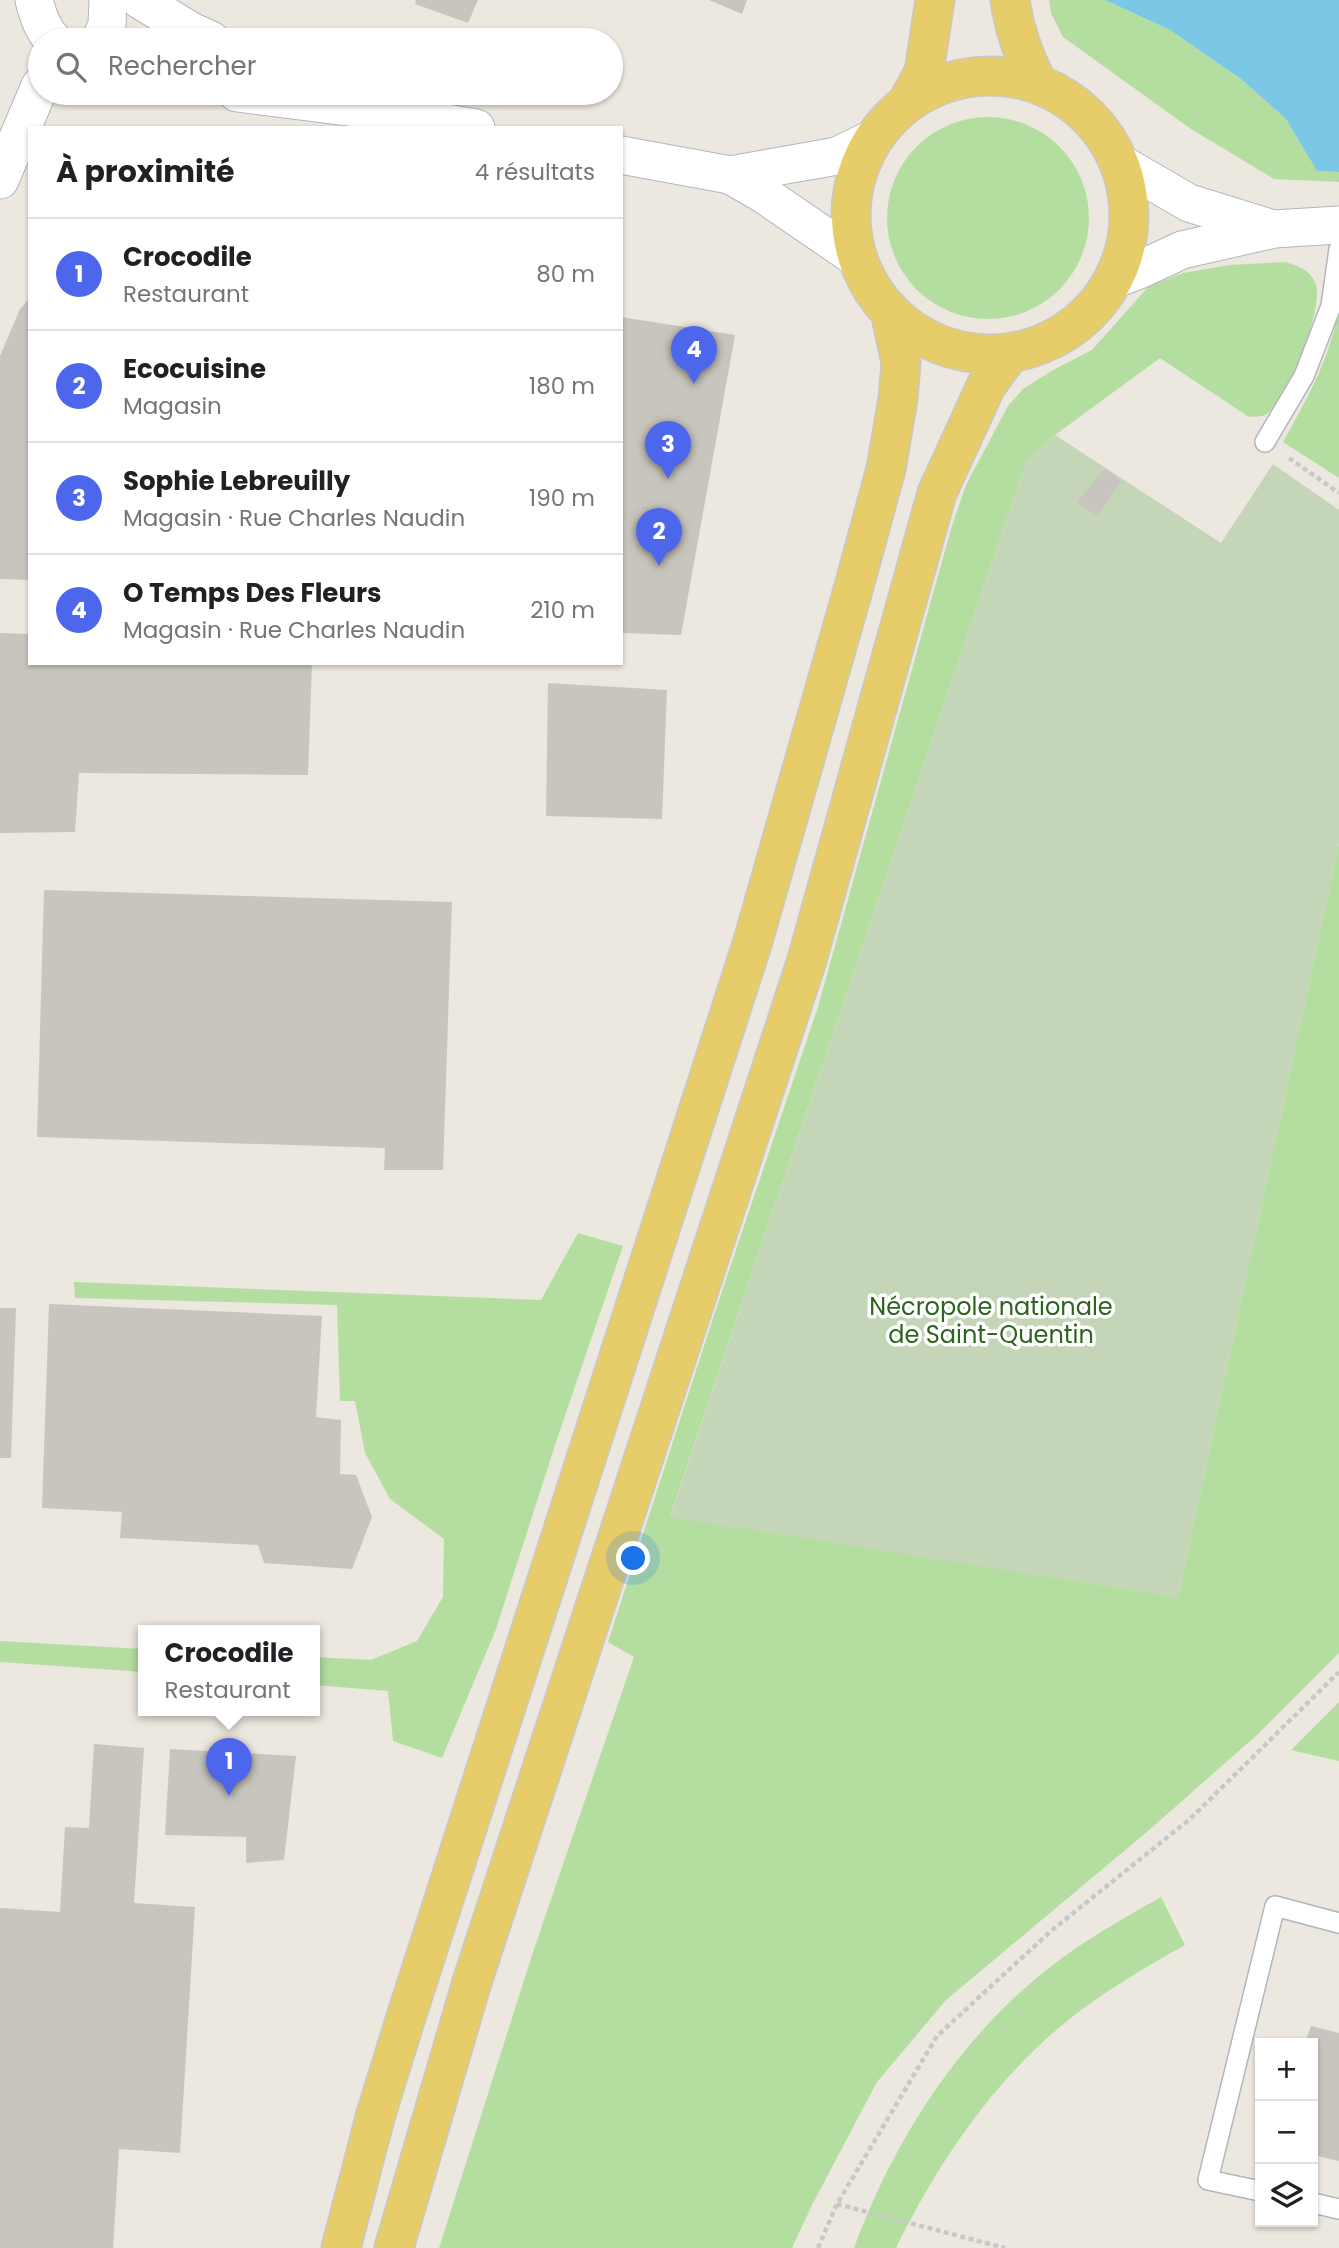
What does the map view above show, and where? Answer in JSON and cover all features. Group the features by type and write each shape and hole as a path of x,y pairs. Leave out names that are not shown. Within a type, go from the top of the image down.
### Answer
{"main road":[{"path":"907,103 924,72 935,0"},
{"path":"1010,0 1012,16 1026,61 1037,83"},
{"path":"1003,76 1037,83 1063,96 1087,114 1106,137 1120,163 1129,202 1127,242 1113,280 1095,307 1070,329 1042,344 1010,353 983,354 957,350 932,341 909,328 890,311 871,286 858,259 851,218 856,176 874,138 889,119 907,103 936,86 969,77 1003,76"},
{"path":"341,2248 376,2114 407,2014 753,941 857,576 886,469 898,399 901,363 890,311"},
{"path":"394,2248 472,1982 807,960 937,493 986,386 1010,353"}],"street":[{"path":"34,0 44,28"},
{"path":"106,28 108,0"},
{"path":"140,0 186,28"},
{"path":"0,180 32,105"},
{"path":"332,105 464,126"},
{"path":"354,105 363,109"},
{"path":"730,175 837,156 874,138"},
{"path":"623,155 730,175 763,194 858,259"},
{"path":"1120,163 1189,203 1274,229"},
{"path":"1113,280 1182,250 1274,229 1339,225"}],"lane":[{"path":"1265,442 1304,376 1327,318 1339,249"},
{"path":"1255,2190 1208,2180 1275,1906 1339,1923"},
{"path":"1318,2204 1339,2209"}],"path":[{"path":"1265,442 1339,493"},
{"path":"818,2248 837,2204 937,2036 1051,1931 1190,1819 1339,1672"},
{"path":"837,2204 1005,2248"}],"green space":[{"path":"1049,0 1105,0 1170,30 1241,79 1286,119 1317,171 1339,172 1339,182 1274,179 1191,129 1063,37 1051,13"},
{"path":"988,117 1027,125 1044,134 1059,147 1072,162 1081,179 1089,218 1081,257 1072,274 1059,289 1044,302 1027,311 988,319 949,311 932,302 917,289 904,274 895,257 887,218 895,179 904,162 917,147 932,134 949,125"},
{"path":"1285,262 1303,269 1313,278 1317,294 1315,311 1293,375 1284,393 1265,415 1249,417 1160,358 1055,435 1026,462 670,1516 1178,1597 1339,843 1339,1653 1258,1734 1148,1831 946,2000 877,2082 792,2248 439,2248 533,1952 634,1657 608,1642 818,1007 951,529 966,485 1008,406 1023,389 1092,350 1149,286 1183,273 1229,265"},
{"path":"1339,307 1339,478 1283,442 1324,360"},
{"name":"Nécropole nationale de Saint-Quentin","path":"1055,435 1221,543 1273,464 1339,510 1339,843 1178,1597 670,1517 1026,462"},
{"path":"578,1233 623,1246 496,1629 442,1758 393,1741 388,1691 320,1685 320,1657 371,1660 417,1641 443,1597 444,1539 390,1499 365,1453 355,1401 340,1401 337,1305 75,1298 74,1282 541,1300"},
{"path":"0,1641 138,1649 138,1672 0,1662"},
{"path":"1339,1702 1339,1761 1291,1750"},
{"path":"1161,1897 1185,1945 1081,2010 1051,2034 1024,2061 998,2089 953,2149 932,2181 896,2248 854,2248 890,2166 911,2127 962,2054 1023,1989 1058,1961 1095,1935"}],"water":[{"path":"1105,0 1339,0 1339,172 1317,171 1286,119 1241,79 1170,30"}],"building":[{"path":"416,0 478,0 468,23 415,4"},
{"path":"709,0 747,0 742,14"},
{"path":"28,300 28,580 0,579 0,356 20,309"},
{"path":"623,317 735,335 681,635 623,633"},
{"path":"1105,468 1121,482 1097,516 1077,502"},
{"path":"0,633 28,634 28,665 312,665 308,775 79,773 75,832 0,833"},
{"path":"548,683 667,690 662,819 546,816"},
{"path":"44,890 452,902 443,1170 384,1170 385,1148 37,1137"},
{"path":"49,1304 322,1316 316,1417 341,1420 340,1474 356,1475 372,1517 352,1569 264,1563 258,1545 120,1538 122,1512 42,1508"},
{"path":"0,1308 16,1308 11,1458 0,1458"},
{"path":"94,1744 144,1748 134,1903 195,1907 180,2153 119,2149 113,2248 0,2248 0,1908 60,1912 65,1827 89,1828"},
{"path":"170,1749 296,1756 284,1860 246,1863 246,1837 165,1835"},
{"path":"1311,2026 1339,2033 1339,2161 1318,2156 1318,2038 1307,2038"}],"place":[{"name":"O Temps Des Fleurs","path":"694,384"},
{"name":"Sophie Lebreuilly","path":"668,479"},
{"name":"Ecocuisine","path":"659,566"},
{"name":"Crocodile","path":"229,1796"}]}
